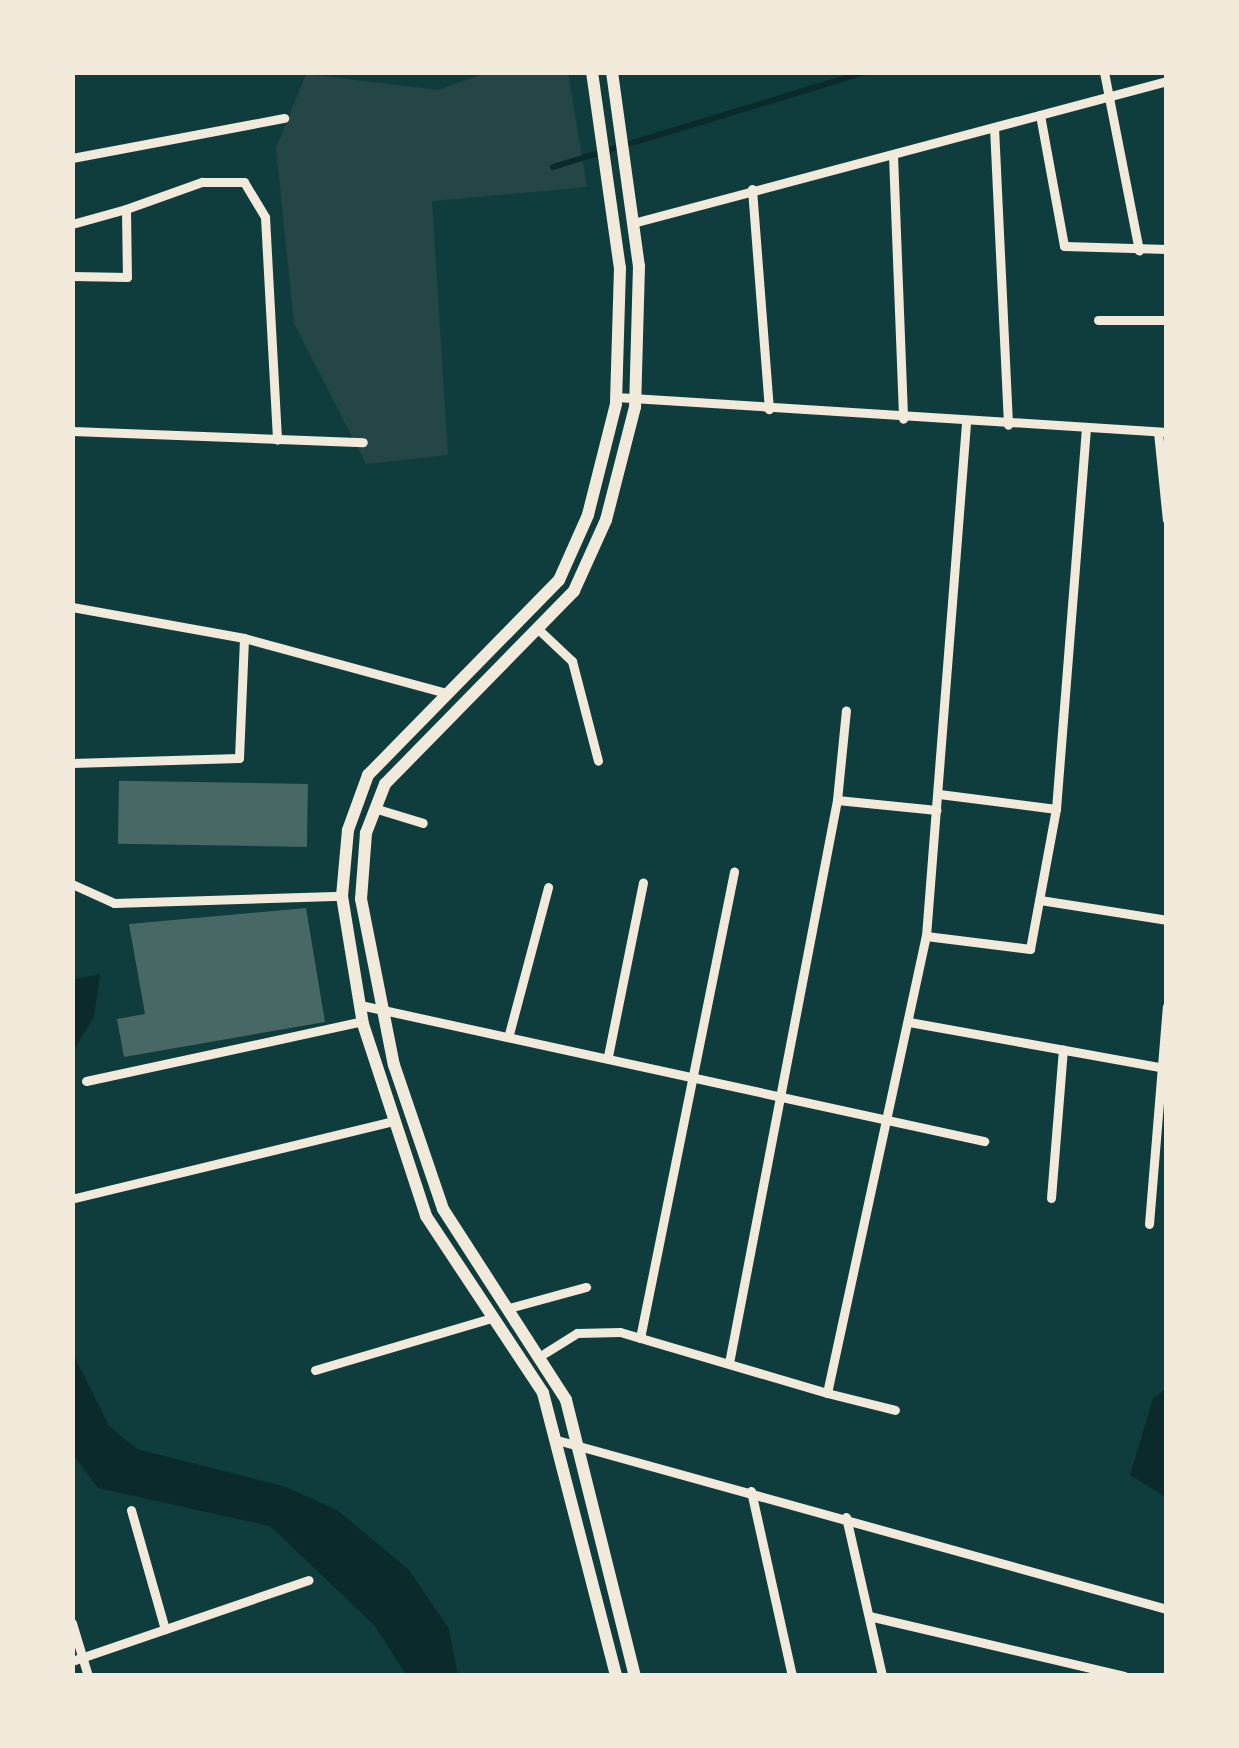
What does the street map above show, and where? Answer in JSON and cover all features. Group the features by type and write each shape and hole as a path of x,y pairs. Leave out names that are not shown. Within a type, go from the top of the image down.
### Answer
{"main road":[{"path":"592,72 620,268 616,397 574,555 368,775 348,830 343,896 363,1021 426,1216 492,1318 530,1363 557,1440 616,1676"},
{"path":"612,72 633,223 635,398 591,562 538,629 409,754 374,808 362,899 379,1006 443,1209 509,1309 545,1352 577,1439 635,1676"}],"street":[{"path":"1104,72 1139,251"},
{"path":"633,223 1167,81"},
{"path":"1040,115 1064,246 1167,249"},
{"path":"72,158 284,118"},
{"path":"994,127 1008,425"},
{"path":"893,155 902,419"},
{"path":"72,224 202,182 244,182 265,217 277,440"},
{"path":"752,189 770,409"},
{"path":"72,276 127,277 126,209"},
{"path":"1098,320 1167,320"},
{"path":"616,397 902,419 1163,432 1167,520"},
{"path":"827,1393 926,936 966,423"},
{"path":"926,936 1030,949 1056,809 1086,428"},
{"path":"72,431 363,442"},
{"path":"72,607 244,638 446,693"},
{"path":"538,629 572,661 598,761"},
{"path":"72,763 239,758 244,638"},
{"path":"729,1364 788,1096 837,800 846,710"},
{"path":"939,794 1056,809"},
{"path":"837,800 938,810"},
{"path":"374,808 423,823"},
{"path":"640,1337 697,1075 734,871"},
{"path":"608,1056 643,883"},
{"path":"72,884 114,903 343,896"},
{"path":"509,1034 548,887"},
{"path":"1040,900 1167,920"},
{"path":"360,1005 697,1075 985,1142"},
{"path":"1149,1224 1167,1007"},
{"path":"86,1081 363,1021"},
{"path":"909,1022 1164,1068"},
{"path":"1051,1198 1063,1049"},
{"path":"75,1198 393,1121"},
{"path":"1154,1173 1167,1174"},
{"path":"509,1309 586,1287"},
{"path":"315,1370 492,1318"},
{"path":"545,1352 577,1333 640,1337 895,1410"},
{"path":"557,1440 577,1439 1167,1609"},
{"path":"751,1491 792,1676"},
{"path":"131,1510 165,1629"},
{"path":"846,1517 882,1676"},
{"path":"77,1659 309,1580"},
{"path":"868,1616 1124,1676"},
{"path":"72,1623 77,1659 88,1676"}],"shaded area":[{"path":"489,72 568,72 587,187 432,201 448,455 366,464 294,323 276,148 306,74 438,90"},
{"path":"100,974 94,1017 72,1053 72,980"},
{"path":"72,1352 109,1426 137,1449 286,1487 337,1510 409,1570 449,1629 458,1676 407,1676 375,1626 270,1526 98,1488 72,1453"},
{"path":"1167,1388 1167,1498 1130,1475 1153,1399"}],"building":[{"path":"119,781 308,784 307,847 118,844"},
{"path":"306,908 325,1022 124,1057 117,1019 145,1014 129,924"}],"waterway":[{"path":"553,167 865,72"},
{"path":"72,927 72,997"}]}
